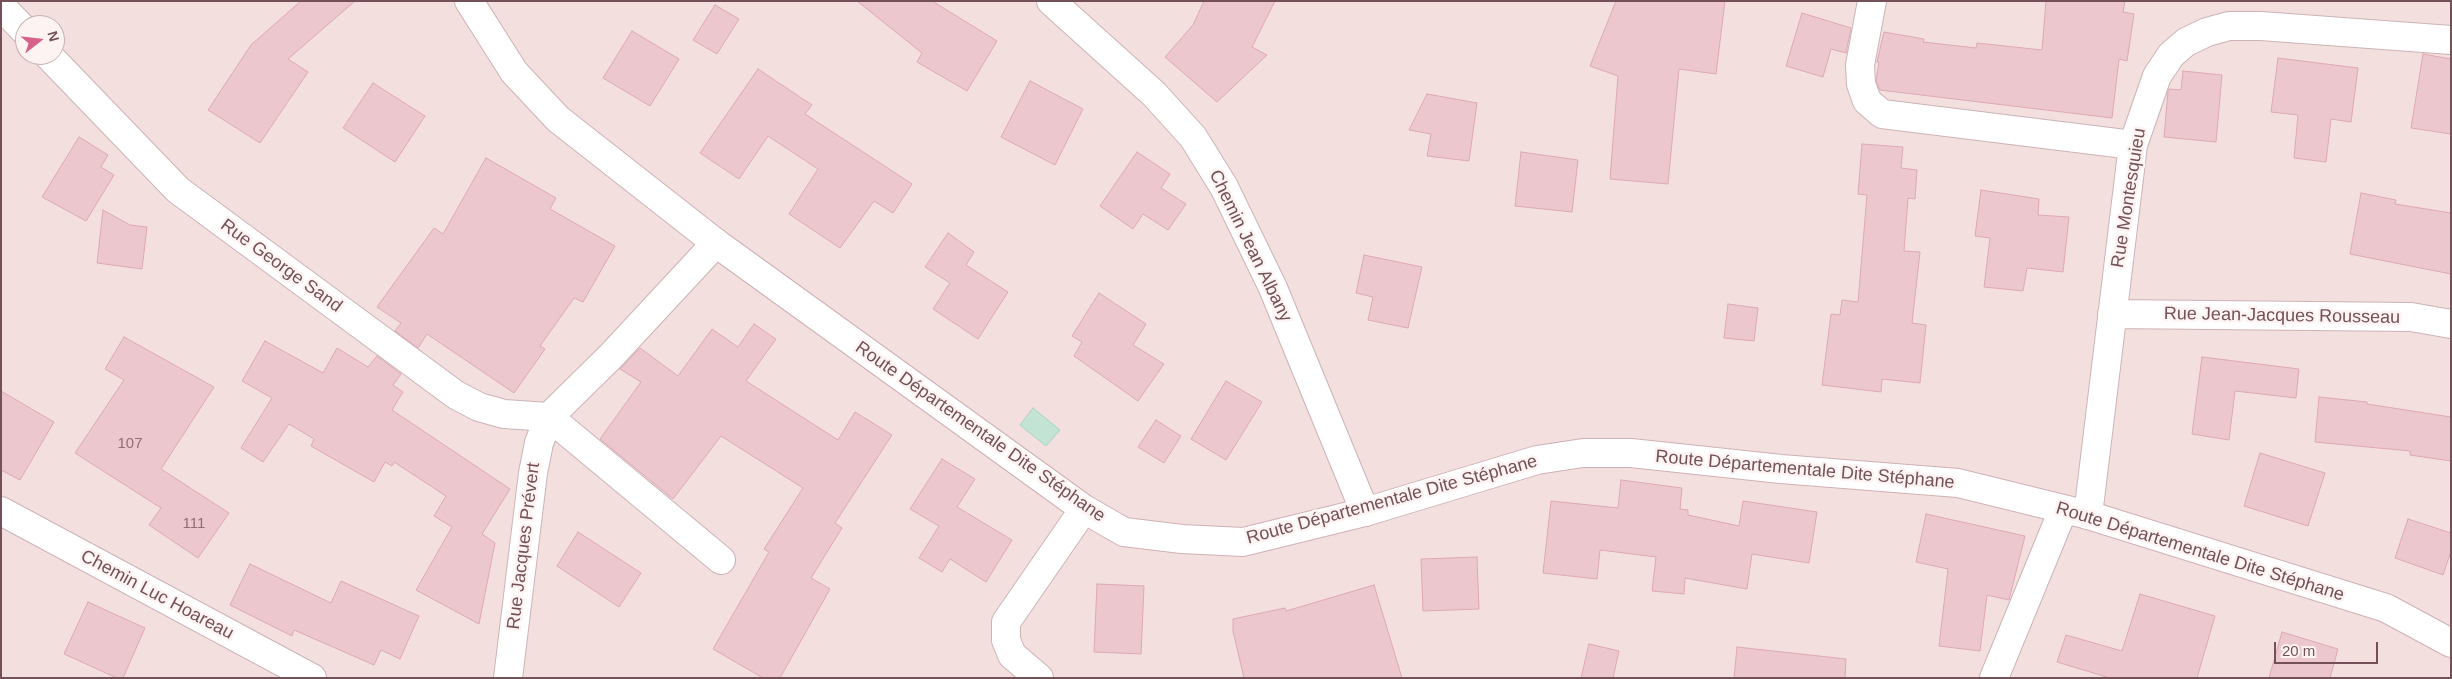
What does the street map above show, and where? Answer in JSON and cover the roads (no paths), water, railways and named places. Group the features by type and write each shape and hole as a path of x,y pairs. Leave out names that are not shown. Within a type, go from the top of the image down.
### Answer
{"street":[{"name":"Route Départementale Dite Stéphane","path":"469,1 514,72 558,119 716,243 1084,510 1124,532 1182,539 1243,542 1365,512 1536,460 1584,453 1631,453 1958,484 2075,512 2386,608 2451,644"},
{"name":"Chemin Jean Albany","path":"1051,1 1154,94 1193,137 1224,187 1273,288 1365,512"},
{"path":"1872,1 1860,65 1861,84 1867,101 1882,114 2133,145"},
{"path":"1,6 15,21"},
{"name":"Rue Montesquieu","path":"2075,512 2112,314 2133,145 2157,76 2171,55 2186,42 2207,32 2230,26 2261,26 2451,40"},
{"name":"Rue George Sand","path":"58,65 178,190 456,395 479,406 504,414 549,417"},
{"name":"Rue Jacques Prévert","path":"508,678 532,474 539,443 549,417 611,356 716,243"},
{"name":"Rue Jean-Jacques Rousseau","path":"2112,314 2411,317 2451,324"},
{"path":"549,417 721,560"},
{"path":"1039,678 1012,655 1006,640 1006,622 1084,510"},
{"name":"Chemin Luc Hoareau","path":"1,512 312,678"},
{"path":"1994,678 2075,512"}]}
